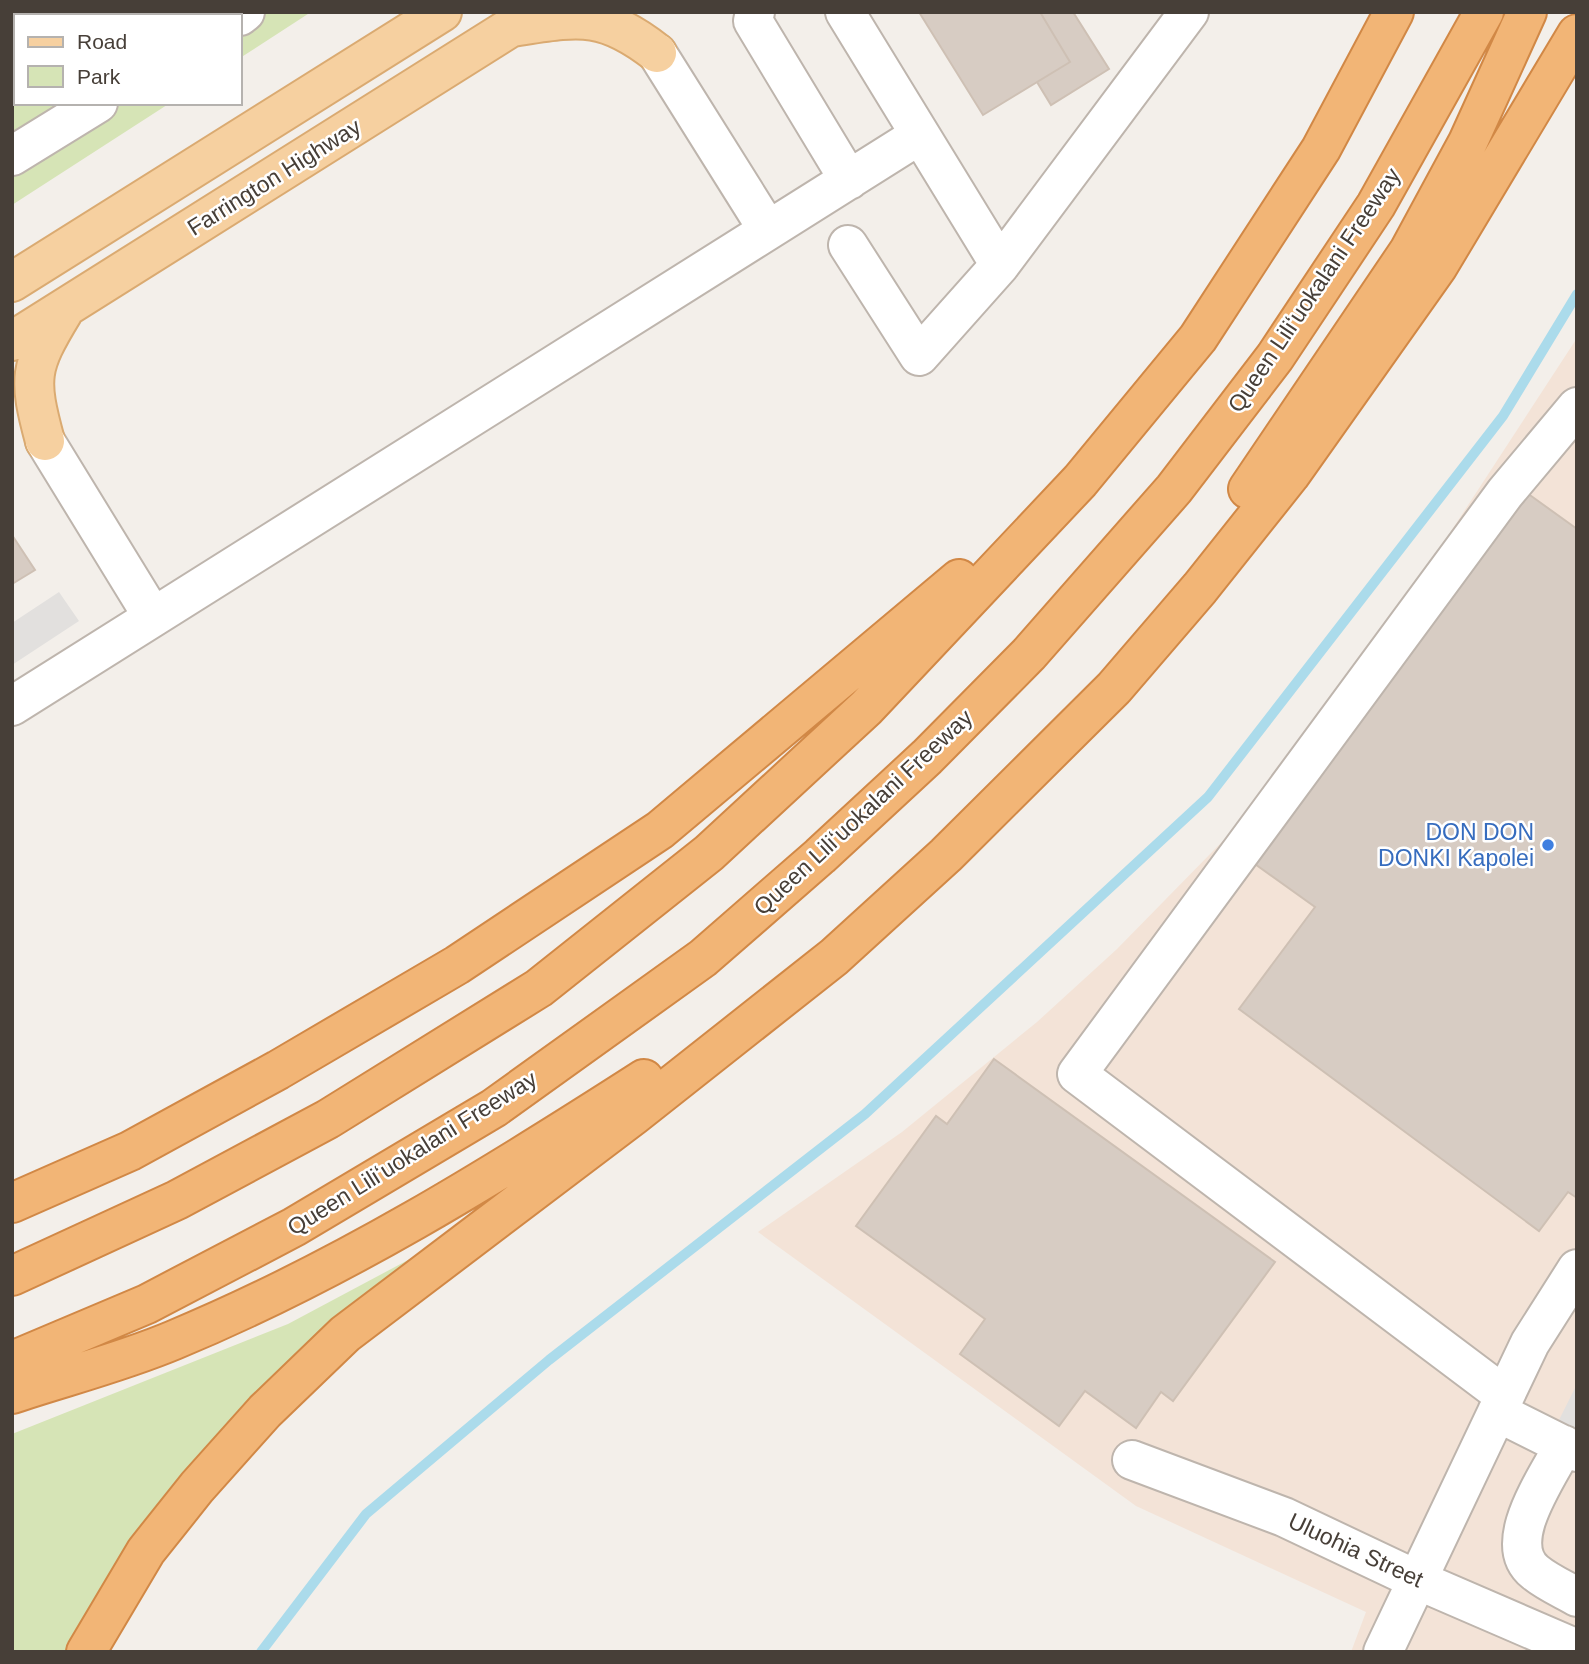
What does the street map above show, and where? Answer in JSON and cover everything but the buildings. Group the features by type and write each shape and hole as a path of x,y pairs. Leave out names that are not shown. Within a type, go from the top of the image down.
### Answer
{"highway":[{"path":"12,1276 177,1200 328,1119 539,988 709,853 866,708 1080,481 1198,338 1321,149 1394,12"},
{"name":"Queen Liliʻuokalani Freeway","path":"12,1361 147,1304 270,1240 494,1108 703,958 820,856 927,757 1029,654 1174,489 1275,357 1376,205 1484,12"},
{"path":"1114,688 1409,251 1468,142 1527,12"},
{"path":"86,1652 146,1551 197,1487 264,1411 345,1334 634,1115 834,957 946,856 1114,688 1200,588 1297,464 1437,266 1577,34"},
{"path":"12,1203 130,1151 278,1070 457,965 660,830 1080,481"},
{"path":"12,1394 173,1340 317,1273 464,1194 834,957"}],"main road":[{"path":"15,283 442,12"},
{"path":"648,12 657,53"},
{"path":"524,20 584,19 610,23 629,31 657,53"},
{"name":"Farrington Highway","path":"12,341 524,20"},
{"path":"45,441 33,397 32,375 40,350 64,309"},
{"path":"12,410 45,441"}],"street":[{"path":"755,12 754,21 849,180"},
{"path":"845,12 918,136 1000,265"},
{"path":"848,245 919,356 1000,265 1189,12"},
{"path":"657,53 768,230"},
{"path":"12,156 95,105"},
{"path":"12,706 918,136"},
{"path":"1577,407 1504,494 1077,1074 1501,1404 1570,1448 1525,1522 1520,1542 1527,1563 1535,1572 1577,1597"},
{"path":"45,441 153,617"},
{"path":"1383,1652 1415,1579 1530,1343 1577,1269"},
{"name":"Uluohia Street","path":"1132,1460 1284,1517 1415,1579 1577,1649"}],"shaded area":[{"path":"1577,338 1577,1652 1351,1652 1366,1612 1136,1506 758,1232 902,1132 1037,1022 1117,949 1262,801 1324,726"},
{"path":"59,592 79,621 12,665 12,623"},
{"path":"1577,1384 1577,1439 1555,1428"}],"green space":[{"path":"12,12 311,12 242,57 242,14 14,14 14,105 167,105 12,205"},
{"path":"423,1252 369,1306 77,1652 12,1652 12,1434 288,1324"}],"waterway":[{"path":"261,1652 366,1514 549,1360 865,1114 1208,797 1503,416 1577,294"}],"place":[{"name":"DON DON DONKI Kapolei","path":"1548,845"}]}
